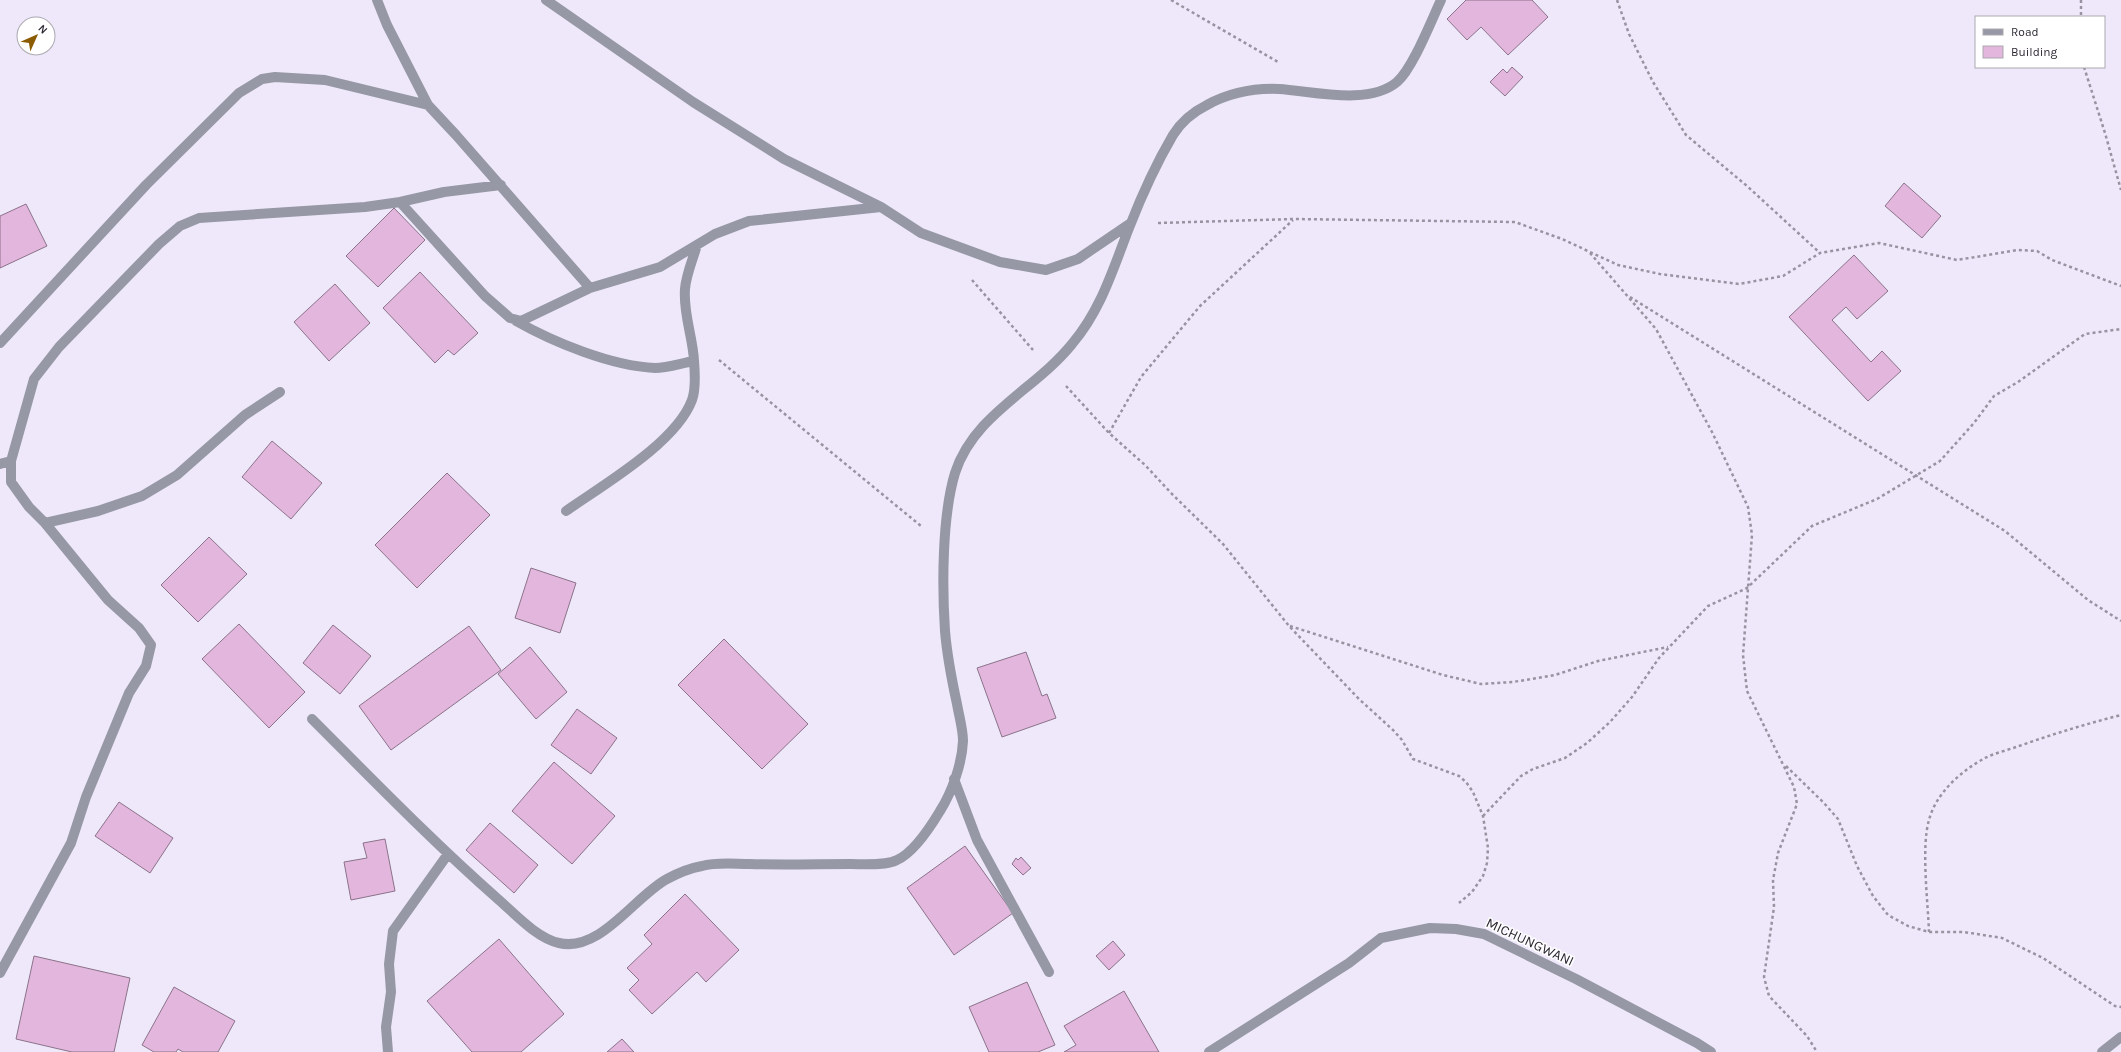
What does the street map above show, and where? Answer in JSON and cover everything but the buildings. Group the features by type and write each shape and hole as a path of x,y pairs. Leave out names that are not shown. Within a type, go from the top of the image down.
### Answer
{"street":[{"path":"377,0 387,25 428,105 590,288"},
{"path":"546,0 693,102 784,159 881,206 921,233 1000,262 1046,270 1078,259 1131,223"},
{"path":"312,719 448,854 540,934 558,943 579,944 598,934 665,880 706,864 862,864 898,860 927,830 943,806 960,762 963,737 945,632 944,546 956,472 966,447 979,428 1008,402 1050,369 1072,345 1088,324 1105,294 1131,223 1169,141 1179,125 1198,110 1221,98 1254,90 1278,89 1334,95 1370,94 1391,86 1400,79 1409,66 1440,0"},
{"path":"0,343 146,185 239,93 248,86 262,79 275,77 325,80 428,105"},
{"path":"0,973 71,843 86,797 129,693 146,666 151,645 138,628 108,600 45,523 29,508 11,482 11,461 34,379 59,347 159,244 180,226 199,218 326,211 400,202 444,192 501,186"},
{"path":"400,202 485,296 510,318 544,337 621,362 656,368 694,361"},
{"path":"510,318 521,321 528,319 590,288 660,267 715,234 750,221 881,206"},
{"path":"566,511 630,466 668,436 683,418 693,399 694,361 686,315 685,288 697,245"},
{"path":"45,523 98,511 142,496 177,475 245,415 280,392"},
{"path":"0,464 11,461"},
{"path":"954,780 977,840 1049,972"},
{"path":"388,1052 386,1027 391,992 389,964 393,931 448,854"},
{"name":"MICHUNGWANI","path":"1210,1052 1349,963 1381,938 1430,928 1456,929 1484,934 1576,979 1697,1043 1711,1052"},
{"path":"2102,1052 2121,1037"}],"path":[{"path":"1171,0 1279,63"},
{"path":"1617,0 1628,34 1653,82 1686,135 1747,186 1820,253"},
{"path":"2081,0 2081,16"},
{"path":"2084,68 2121,190"},
{"path":"1131,223 1294,219 1515,222 1562,239 1618,265 1660,274 1739,284 1783,276 1820,253 1879,243 1957,260 2018,250 2037,251 2052,260 2121,286"},
{"path":"1109,433 1141,377 1200,306 1294,219"},
{"path":"1589,252 1656,329 1712,432 1748,507 1752,535 1743,655 1747,691 1764,730 1784,765 1794,787 1797,804 1778,853 1773,880 1774,907 1764,977 1769,996 1807,1036 1817,1052"},
{"path":"969,277 1109,433 1145,465 1223,544 1289,626 1359,699 1393,730 1402,740 1413,759 1459,776 1466,782 1473,792 1483,816 1488,848 1487,863 1483,876 1472,892 1430,928"},
{"path":"1627,295 1918,475 2005,531 2088,600 2121,621"},
{"path":"1483,816 1521,776 1533,769 1565,758 1587,743 1610,722 1632,697 1659,658 1708,606 1747,588 1812,526 1877,499 1940,461 1974,423 1994,396 2018,382 2085,334 2121,329"},
{"path":"690,336 944,546"},
{"path":"1289,626 1443,674 1481,684 1513,682 1555,675 1598,661 1669,647"},
{"path":"1929,932 1926,866 1928,821 1935,804 1947,788 1961,774 1985,758 2065,730 2121,715"},
{"path":"1784,765 1823,802 1838,819 1857,866 1873,896 1888,915 1908,926 1929,932 1964,932 2002,938 2043,958 2115,1006 2121,1007"}]}
